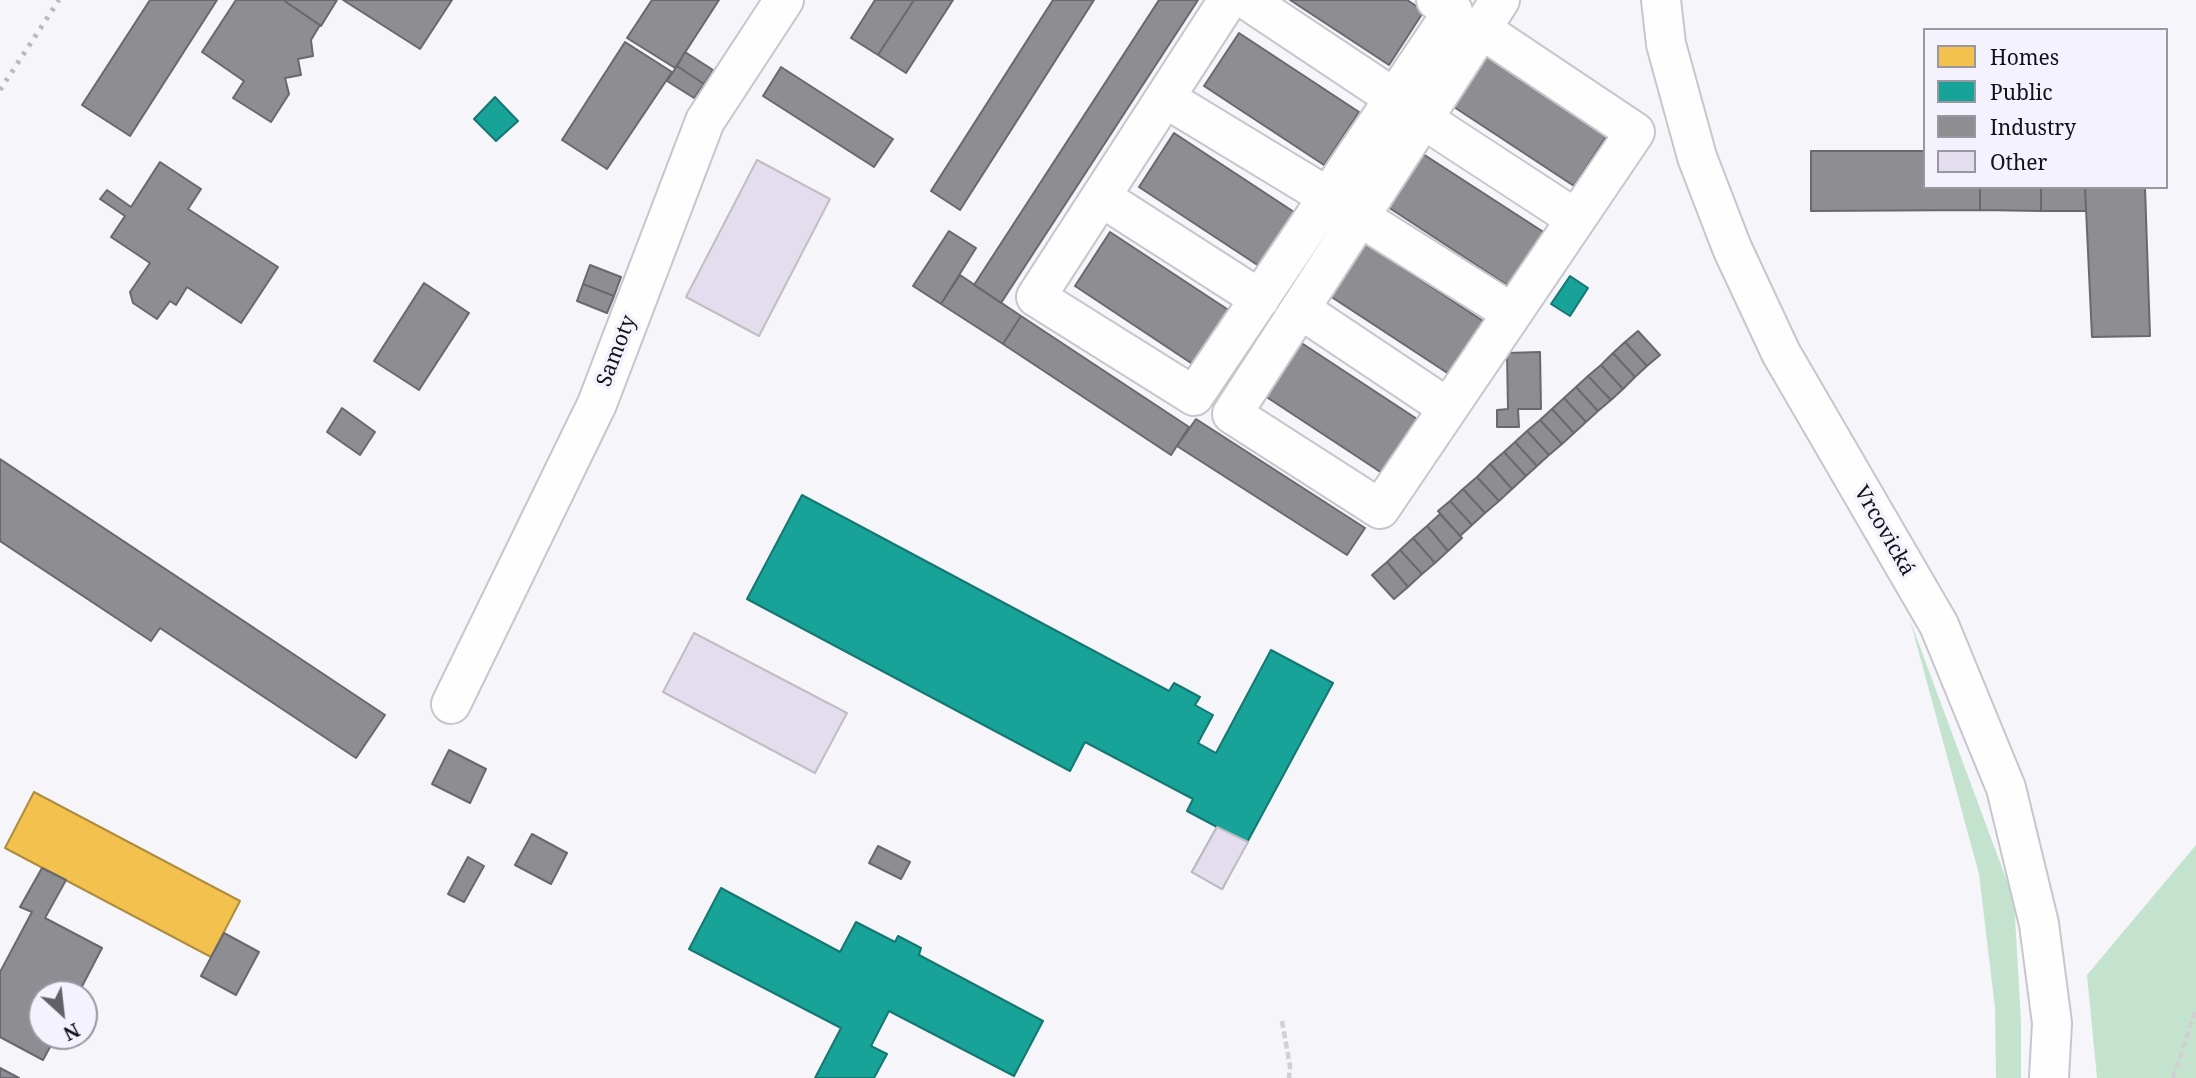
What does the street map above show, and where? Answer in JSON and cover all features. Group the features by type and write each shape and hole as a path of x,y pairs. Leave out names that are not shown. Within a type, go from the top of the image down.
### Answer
{"street":[{"name":"Samoty","path":"451,704 597,404 705,121 784,0"},
{"path":"1228,0 1037,297 1194,396 1260,299 1344,207 1409,108 1491,15 1634,132 1380,509 1232,414 1300,309 1344,207"},
{"path":"1247,0 1576,219"},
{"path":"1409,108 1453,11 1436,0"},
{"name":"Vrcovická","path":"1661,0 1666,44 1697,157 1732,248 1781,353 1939,625 2006,789 2039,924 2052,1023 2049,1078"},
{"path":"1165,98 1512,313"},
{"path":"1101,197 1260,299"},
{"path":"1300,309 1448,408"}],"path":[{"path":"2173,1078 2196,1009"},
{"path":"1282,1021 1290,1066 1289,1078"}],"green space":[{"path":"1910,620 2014,900 2021,1021 2021,1078 1996,1078 1995,1008 1979,874"},
{"path":"2196,845 2196,1078 2097,1078 2087,975"}],"building: Homes":[{"path":"34,792 240,901 211,957 5,848"}],"building: Public":[{"path":"495,97 518,121 496,141 474,119"},
{"path":"1570,276 1588,288 1570,316 1551,304"},
{"path":"802,495 1169,691 1174,683 1200,697 1195,705 1213,715 1198,743 1216,753 1271,650 1333,683 1222,889 1192,872 1217,827 1187,811 1193,799 1085,742 1070,771 747,599"},
{"path":"721,888 840,952 856,922 895,942 898,936 921,948 919,955 1043,1021 1014,1076 889,1011 871,1046 887,1054 874,1078 815,1078 841,1028 689,949"}],"building: Industry":[{"path":"150,0 217,0 130,136 82,105"},
{"path":"236,0 283,0 320,25 311,40 313,56 298,59 301,75 285,78 289,94 271,122 233,98 244,81 202,52"},
{"path":"283,0 337,0 321,26"},
{"path":"343,0 452,0 420,49"},
{"path":"652,0 719,0 675,68 627,38"},
{"path":"875,0 914,0 878,55 851,38"},
{"path":"914,0 953,0 906,73 878,55"},
{"path":"1053,0 1094,0 960,210 931,191"},
{"path":"1159,0 1198,0 1001,303 974,285"},
{"path":"1290,0 1407,0 1424,11 1389,65"},
{"path":"1239,33 1359,112 1324,165 1204,86"},
{"path":"625,42 672,72 607,169 562,140"},
{"path":"685,52 713,70 704,84 677,66"},
{"path":"1489,53 1609,132 1574,186 1454,107"},
{"path":"677,66 704,84 694,98 667,81"},
{"path":"781,67 893,139 874,167 763,96"},
{"path":"1174,133 1294,212 1259,266 1139,187"},
{"path":"1811,151 1923,151 1923,189 1980,189 1980,210 1811,211"},
{"path":"1423,154 1545,233 1510,287 1388,207"},
{"path":"160,162 201,189 188,209 278,267 241,323 187,287 176,305 170,301 157,319 133,303 130,292 150,263 111,237 125,216 100,199 107,190 131,207"},
{"path":"1980,189 2041,189 2041,211 1980,210"},
{"path":"2041,189 2085,189 2086,211 2041,211"},
{"path":"2085,189 2145,189 2150,336 2092,337"},
{"path":"949,231 976,248 941,304 913,286"},
{"path":"1110,232 1230,311 1194,365 1075,286"},
{"path":"1365,243 1486,323 1452,376 1330,296"},
{"path":"590,265 621,277 614,296 583,284"},
{"path":"960,275 1021,316 1003,344 941,304"},
{"path":"424,283 469,313 419,390 374,361"},
{"path":"583,284 614,296 607,313 577,301"},
{"path":"1021,316 1189,427 1171,455 1003,344"},
{"path":"1638,331 1660,355 1647,366 1625,342"},
{"path":"1300,342 1420,421 1385,475 1265,396"},
{"path":"1625,342 1647,366 1635,377 1613,353"},
{"path":"1540,352 1541,409 1518,409 1519,427 1497,427 1497,410 1508,409 1507,353"},
{"path":"1613,353 1635,377 1623,389 1601,365"},
{"path":"1601,365 1623,389 1611,400 1588,376"},
{"path":"1588,376 1611,400 1598,411 1576,387"},
{"path":"1576,387 1598,411 1586,422 1564,398"},
{"path":"1564,398 1586,422 1574,433 1552,409"},
{"path":"342,408 375,432 360,455 327,432"},
{"path":"1552,409 1574,433 1562,444 1540,420"},
{"path":"1196,419 1365,528 1347,555 1177,446"},
{"path":"1540,420 1562,444 1549,455 1527,431"},
{"path":"1527,431 1549,455 1537,466 1515,442"},
{"path":"1515,442 1537,466 1526,476 1504,452"},
{"path":"1504,452 1526,476 1512,489 1490,464"},
{"path":"0,459 385,715 356,758 160,628 151,641 0,541"},
{"path":"1490,464 1512,489 1499,501 1477,477"},
{"path":"1477,477 1499,501 1485,513 1463,489"},
{"path":"1463,489 1485,513 1472,525 1450,501"},
{"path":"1450,501 1472,525 1460,536 1438,511"},
{"path":"1440,514 1462,538 1448,551 1427,526"},
{"path":"1427,526 1448,551 1435,563 1413,538"},
{"path":"1413,538 1435,563 1422,574 1400,550"},
{"path":"1400,550 1422,574 1408,587 1387,562"},
{"path":"1387,562 1408,587 1394,599 1372,575"},
{"path":"449,750 486,769 470,803 432,784"},
{"path":"532,834 567,853 551,884 515,865"},
{"path":"878,846 910,862 901,879 869,863"},
{"path":"468,857 484,866 464,902 448,894"},
{"path":"42,868 66,880 45,918 102,948 85,980 28,980 28,1050 48,1050 43,1060 0,1037 0,972 32,912 20,907"},
{"path":"224,933 259,952 236,995 201,976"},
{"path":"0,1068 19,1078 0,1078"}],"building: Other":[{"path":"757,160 830,199 759,336 686,297"},
{"path":"694,633 847,713 815,773 663,692"},
{"path":"1217,827 1248,842 1222,889 1192,872"}],"railway":[{"path":"0,90 59,0"}]}
